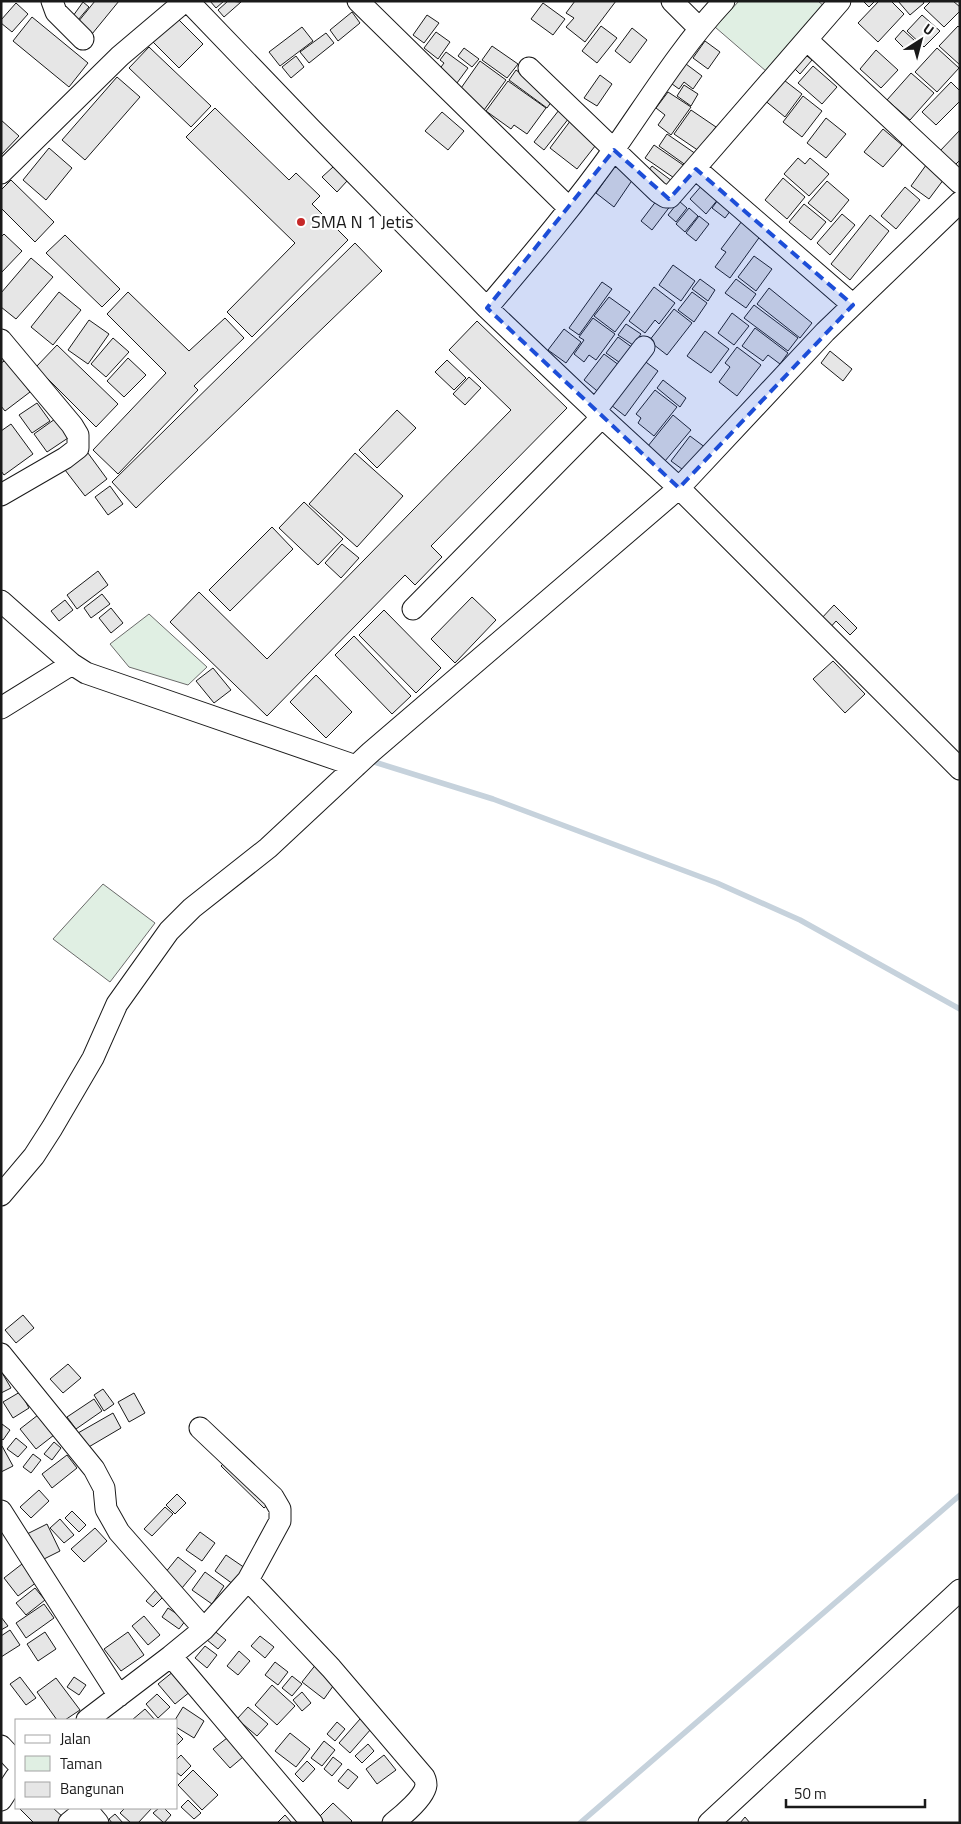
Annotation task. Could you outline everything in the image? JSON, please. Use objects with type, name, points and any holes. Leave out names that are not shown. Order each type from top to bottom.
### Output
[{"type":"street","points":[[52,1],[56,12],[83,38]]},
{"type":"street","points":[[1,173],[120,56],[187,1],[487,308],[679,488],[960,769]]},
{"type":"street","points":[[358,1],[569,208]]},
{"type":"street","points":[[672,1],[699,28]]},
{"type":"street","points":[[487,308],[614,150],[699,28],[724,1]]},
{"type":"street","points":[[529,68],[658,192],[666,197],[670,197],[840,1]]},
{"type":"street","points":[[807,40],[960,183]]},
{"type":"street","points":[[696,169],[853,305]]},
{"type":"street","points":[[1,1195],[34,1156],[52,1128],[93,1058],[118,1004],[169,931],[192,908],[268,848],[362,760],[679,488],[818,339],[960,202]]},
{"type":"street","points":[[1,340],[72,425],[78,435],[78,448],[65,458],[1,495]]},
{"type":"street","points":[[413,609],[599,414],[644,347]]},
{"type":"street","points":[[1,601],[72,664],[86,673],[362,760]]},
{"type":"street","points":[[1,708],[72,664]]},
{"type":"street","points":[[1,1354],[94,1469],[104,1488],[106,1509],[119,1532],[204,1629]]},
{"type":"street","points":[[88,1719],[204,1629],[248,1580],[280,1521],[280,1509],[272,1497],[200,1428]]},
{"type":"street","points":[[1,1511],[119,1696]]},
{"type":"street","points":[[248,1580],[331,1668],[424,1777],[426,1786],[423,1793],[393,1823]]},
{"type":"street","points":[[709,1823],[960,1590]]},
{"type":"street","points":[[171,1656],[312,1823]]},
{"type":"street","points":[[1,1746],[15,1761]]},
{"type":"street","points":[[1,1800],[15,1779]]},
{"type":"street","points":[[69,1823],[86,1810],[98,1823]]},
{"type":"highlighted area","points":[[614,150],[669,199],[696,169],[853,305],[679,488],[487,308]]},
{"type":"green space","points":[[739,1],[818,1],[824,6],[774,78],[715,27]]},
{"type":"green space","points":[[149,614],[207,667],[188,685],[129,667],[110,644]]},
{"type":"green space","points":[[103,884],[155,923],[110,982],[53,939]]},
{"type":"building","points":[[95,1],[119,1],[92,34],[78,22]]},
{"type":"building","points":[[210,1],[224,1],[216,8]]},
{"type":"building","points":[[228,1],[241,2],[224,17],[218,10]]},
{"type":"building","points":[[575,1],[616,1],[585,42],[566,27],[574,18],[566,13]]},
{"type":"building","points":[[863,1],[875,1],[869,7]]},
{"type":"building","points":[[879,1],[891,1],[904,14],[878,42],[858,23]]},
{"type":"building","points":[[898,1],[923,1],[924,3],[910,15]]},
{"type":"building","points":[[931,1],[953,1],[960,7],[960,11],[944,27],[924,8]]},
{"type":"building","points":[[83,2],[89,7],[78,20],[73,16]]},
{"type":"building","points":[[16,3],[28,14],[12,32],[1,23],[1,20]]},
{"type":"building","points":[[543,3],[565,19],[553,35],[531,19]]},
{"type":"building","points":[[352,12],[360,23],[338,41],[330,30]]},
{"type":"building","points":[[427,15],[439,23],[424,43],[413,35]]},
{"type":"building","points":[[922,15],[940,31],[924,47],[907,31]]},
{"type":"building","points":[[32,17],[88,63],[69,87],[13,41]]},
{"type":"building","points":[[177,18],[203,44],[179,68],[153,42]]},
{"type":"building","points":[[601,26],[617,38],[597,63],[582,51]]},
{"type":"building","points":[[958,26],[960,28],[960,65],[939,46]]},
{"type":"building","points":[[302,27],[313,41],[280,66],[269,52]]},
{"type":"building","points":[[632,28],[647,40],[630,63],[615,51]]},
{"type":"building","points":[[903,30],[915,41],[906,50],[895,39]]},
{"type":"building","points":[[436,32],[450,42],[438,59],[424,48]]},
{"type":"building","points":[[326,33],[334,43],[309,63],[300,52]]},
{"type":"building","points":[[705,41],[720,52],[708,69],[693,58]]},
{"type":"building","points":[[492,46],[518,64],[507,78],[482,60]]},
{"type":"building","points":[[149,47],[211,106],[191,127],[129,68]]},
{"type":"building","points":[[464,48],[479,59],[472,67],[458,56]]},
{"type":"building","points":[[937,48],[959,68],[937,92],[915,72]]},
{"type":"building","points":[[876,50],[898,70],[881,88],[860,69]]},
{"type":"building","points":[[446,52],[468,68],[454,87],[436,74],[444,63],[440,60]]},
{"type":"building","points":[[802,52],[812,60],[800,74],[791,65]]},
{"type":"building","points":[[296,56],[304,67],[291,78],[282,67]]},
{"type":"building","points":[[480,61],[506,80],[484,110],[459,91]]},
{"type":"building","points":[[682,61],[702,76],[693,89],[684,82],[679,89],[668,81]]},
{"type":"building","points":[[813,66],[837,87],[822,104],[798,83]]},
{"type":"building","points":[[516,70],[554,98],[547,108],[509,80]]},
{"type":"building","points":[[911,73],[934,93],[910,120],[887,100]]},
{"type":"building","points":[[600,75],[612,84],[597,106],[584,98]]},
{"type":"building","points":[[117,77],[140,97],[85,160],[62,140]]},
{"type":"building","points":[[780,77],[802,94],[785,117],[763,99]]},
{"type":"building","points":[[508,81],[546,108],[527,134],[514,125],[511,129],[486,111]]},
{"type":"building","points":[[951,82],[960,91],[960,101],[936,125],[922,112]]},
{"type":"building","points":[[684,85],[698,94],[691,106],[677,96]]},
{"type":"building","points":[[668,92],[691,107],[671,135],[658,125],[665,115],[656,108]]},
{"type":"building","points":[[803,96],[822,111],[802,137],[783,122]]},
{"type":"building","name":"SMA N 1 Jetis","points":[[215,108],[289,180],[296,173],[320,196],[312,204],[348,240],[252,337],[227,312],[295,243],[186,137]]},
{"type":"building","points":[[559,110],[569,118],[544,150],[534,142]]},
{"type":"building","points":[[691,110],[716,127],[699,151],[674,134]]},
{"type":"building","points":[[442,112],[464,131],[448,150],[425,131]]},
{"type":"building","points":[[826,118],[846,134],[826,158],[807,143]]},
{"type":"building","points":[[1,120],[19,136],[1,155]]},
{"type":"building","points":[[571,120],[599,141],[577,169],[550,148]]},
{"type":"building","points":[[883,129],[902,145],[883,167],[864,152]]},
{"type":"building","points":[[960,130],[960,160],[954,166],[939,152]]},
{"type":"building","points":[[667,134],[696,154],[687,166],[659,146]]},
{"type":"building","points":[[654,145],[689,169],[680,182],[645,158]]},
{"type":"building","points":[[49,148],[72,168],[46,200],[23,180]]},
{"type":"building","points":[[798,158],[805,164],[810,158],[829,174],[809,196],[784,174]]},
{"type":"building","points":[[929,161],[947,175],[929,199],[911,186]]},
{"type":"building","points":[[615,166],[633,179],[614,207],[596,193]]},
{"type":"building","points":[[652,166],[676,184],[668,195],[648,171]]},
{"type":"building","points":[[333,167],[347,181],[337,192],[322,177]]},
{"type":"building","points":[[783,178],[805,197],[787,219],[765,200]]},
{"type":"building","points":[[11,180],[54,222],[35,242],[1,208],[1,190]]},
{"type":"building","points":[[827,181],[849,200],[831,222],[808,203]]},
{"type":"building","points":[[703,184],[719,198],[706,214],[690,199]]},
{"type":"building","points":[[905,187],[920,200],[896,229],[881,216]]},
{"type":"building","points":[[660,196],[671,205],[652,230],[641,221]]},
{"type":"building","points":[[721,196],[734,206],[725,218],[712,208]]},
{"type":"building","points":[[679,201],[687,208],[676,222],[668,215]]},
{"type":"building","points":[[804,204],[826,222],[811,240],[789,222]]},
{"type":"building","points":[[689,208],[698,216],[685,232],[676,224]]},
{"type":"building","points":[[842,214],[855,225],[830,255],[817,243]]},
{"type":"building","points":[[870,215],[889,231],[850,280],[831,264]]},
{"type":"building","points":[[699,216],[709,224],[696,241],[686,233]]},
{"type":"building","points":[[742,221],[761,235],[730,278],[715,267],[726,252],[721,249]]},
{"type":"building","points":[[4,234],[22,251],[1,273],[1,237]]},
{"type":"building","points":[[65,235],[120,289],[102,307],[46,253]]},
{"type":"building","points":[[355,243],[382,271],[136,508],[112,482]]},
{"type":"building","points":[[754,256],[772,269],[756,291],[738,277]]},
{"type":"building","points":[[31,258],[53,277],[16,319],[1,307],[1,293]]},
{"type":"building","points":[[673,265],[695,281],[681,301],[659,285]]},
{"type":"building","points":[[700,279],[715,290],[708,301],[692,289]]},
{"type":"building","points":[[736,279],[756,294],[746,308],[725,293]]},
{"type":"building","points":[[602,282],[612,289],[579,335],[569,328]]},
{"type":"building","points":[[654,287],[675,303],[659,324],[655,320],[645,333],[629,321]]},
{"type":"building","points":[[769,288],[812,323],[800,338],[757,304]]},
{"type":"building","points":[[59,292],[81,310],[53,345],[31,327]]},
{"type":"building","points":[[128,292],[189,351],[225,318],[244,338],[194,386],[198,390],[118,474],[93,450],[166,373],[107,314]]},
{"type":"building","points":[[692,292],[707,303],[694,322],[678,310]]},
{"type":"building","points":[[609,297],[630,312],[615,332],[594,316]]},
{"type":"building","points":[[754,305],[798,338],[788,351],[744,318]]},
{"type":"building","points":[[674,309],[692,323],[667,355],[649,341]]},
{"type":"building","points":[[732,313],[749,326],[734,345],[718,333]]},
{"type":"building","points":[[593,318],[615,334],[596,360],[589,355],[584,362],[574,354],[584,340],[579,337]]},
{"type":"building","points":[[89,320],[109,334],[88,364],[68,350]]},
{"type":"building","points":[[477,321],[567,408],[431,546],[442,557],[415,585],[405,575],[267,716],[170,622],[199,592],[267,659],[511,410],[449,350]]},
{"type":"building","points":[[626,324],[641,334],[633,345],[618,335]]},
{"type":"building","points":[[755,328],[788,353],[780,364],[768,355],[763,361],[742,346]]},
{"type":"building","points":[[564,329],[581,342],[566,363],[548,350]]},
{"type":"building","points":[[705,331],[729,349],[711,373],[687,356]]},
{"type":"building","points":[[618,337],[637,351],[626,367],[606,353]]},
{"type":"building","points":[[113,338],[129,352],[106,377],[91,364]]},
{"type":"building","points":[[57,345],[118,404],[96,427],[36,367]]},
{"type":"building","points":[[737,347],[761,365],[737,396],[719,382],[730,367],[725,363]]},
{"type":"building","points":[[830,351],[852,369],[843,381],[821,363]]},
{"type":"building","points":[[604,354],[623,368],[602,395],[584,380]]},
{"type":"building","points":[[639,357],[658,371],[625,416],[606,401]]},
{"type":"building","points":[[128,358],[146,375],[124,397],[107,381]]},
{"type":"building","points":[[6,360],[30,392],[5,411],[1,406],[1,363]]},
{"type":"building","points":[[447,360],[466,378],[454,390],[435,372]]},
{"type":"building","points":[[469,377],[481,388],[465,405],[453,394]]},
{"type":"building","points":[[663,380],[686,398],[680,407],[657,388]]},
{"type":"building","points":[[655,390],[677,407],[654,436],[638,423],[641,418],[636,414]]},
{"type":"building","points":[[37,403],[50,421],[32,433],[19,415]]},
{"type":"building","points":[[397,410],[416,428],[377,468],[359,450]]},
{"type":"building","points":[[673,415],[691,430],[665,461],[648,446]]},
{"type":"building","points":[[55,419],[68,438],[47,452],[34,434]]},
{"type":"building","points":[[11,424],[33,454],[4,475],[1,471],[1,431]]},
{"type":"building","points":[[690,436],[706,448],[686,472],[671,461]]},
{"type":"building","points":[[85,449],[107,479],[85,496],[62,466]]},
{"type":"building","points":[[355,453],[403,496],[357,547],[309,504]]},
{"type":"building","points":[[110,486],[123,504],[108,515],[95,497]]},
{"type":"building","points":[[304,502],[343,539],[318,565],[279,528]]},
{"type":"building","points":[[272,527],[293,549],[230,611],[209,590]]},
{"type":"building","points":[[342,544],[359,558],[341,578],[325,563]]},
{"type":"building","points":[[98,571],[108,585],[77,609],[67,595]]},
{"type":"building","points":[[102,594],[110,604],[91,618],[84,608]]},
{"type":"building","points":[[472,597],[496,620],[455,663],[431,639]]},
{"type":"building","points":[[65,600],[73,610],[59,621],[51,611]]},
{"type":"building","points":[[834,605],[857,628],[850,635],[836,621],[829,629],[820,620]]},
{"type":"building","points":[[111,608],[123,623],[111,633],[99,618]]},
{"type":"building","points":[[384,610],[441,668],[416,693],[359,635]]},
{"type":"building","points":[[354,636],[411,696],[392,714],[335,655]]},
{"type":"building","points":[[833,661],[865,694],[845,713],[813,679]]},
{"type":"building","points":[[213,668],[231,690],[214,703],[196,681]]},
{"type":"building","points":[[316,675],[352,712],[326,738],[290,702]]},
{"type":"building","points":[[23,1315],[34,1328],[16,1343],[5,1330]]},
{"type":"building","points":[[68,1364],[81,1378],[63,1393],[50,1379]]},
{"type":"building","points":[[1,1371],[11,1388],[1,1393]]},
{"type":"building","points":[[103,1389],[114,1404],[104,1411],[94,1395]]},
{"type":"building","points":[[20,1392],[29,1408],[13,1418],[3,1402]]},
{"type":"building","points":[[134,1393],[145,1413],[129,1422],[118,1402]]},
{"type":"building","points":[[94,1399],[102,1411],[76,1429],[67,1417]]},
{"type":"building","points":[[113,1413],[121,1428],[87,1448],[78,1433]]},
{"type":"building","points":[[38,1415],[54,1435],[36,1449],[20,1429]]},
{"type":"building","points":[[2,1424],[10,1430],[3,1440],[1,1438]]},
{"type":"building","points":[[16,1438],[27,1447],[18,1457],[7,1449]]},
{"type":"building","points":[[54,1442],[61,1448],[52,1460],[44,1454]]},
{"type":"building","points":[[1,1447],[13,1466],[1,1472]]},
{"type":"building","points":[[33,1454],[41,1460],[31,1473],[23,1467]]},
{"type":"building","points":[[67,1455],[77,1468],[52,1488],[42,1474]]},
{"type":"building","points":[[228,1459],[271,1502],[264,1508],[221,1466]]},
{"type":"building","points":[[39,1490],[49,1501],[31,1518],[20,1507]]},
{"type":"building","points":[[177,1494],[186,1503],[175,1514],[166,1505]]},
{"type":"building","points":[[165,1507],[173,1514],[152,1536],[144,1529]]},
{"type":"building","points":[[72,1511],[86,1525],[79,1532],[65,1518]]},
{"type":"building","points":[[60,1519],[74,1535],[64,1543],[50,1528]]},
{"type":"building","points":[[47,1524],[60,1551],[40,1561],[27,1534]]},
{"type":"building","points":[[95,1528],[107,1541],[84,1562],[71,1549]]},
{"type":"building","points":[[200,1532],[215,1543],[202,1561],[186,1550]]},
{"type":"building","points":[[226,1555],[245,1568],[233,1584],[215,1571]]},
{"type":"building","points":[[178,1557],[196,1571],[182,1588],[165,1573]]},
{"type":"building","points":[[22,1564],[37,1582],[18,1596],[4,1578]]},
{"type":"building","points":[[205,1572],[224,1586],[212,1604],[192,1590]]},
{"type":"building","points":[[35,1588],[45,1600],[26,1615],[16,1603]]},
{"type":"building","points":[[156,1590],[163,1597],[153,1607],[146,1601]]},
{"type":"building","points":[[44,1604],[54,1618],[26,1638],[16,1623]]},
{"type":"building","points":[[168,1608],[186,1620],[179,1629],[162,1617]]},
{"type":"building","points":[[144,1616],[160,1635],[148,1645],[132,1626]]},
{"type":"building","points":[[1,1617],[8,1626],[1,1630]]},
{"type":"building","points":[[208,1626],[226,1640],[218,1649],[201,1635]]},
{"type":"building","points":[[10,1630],[20,1645],[1,1657],[1,1636]]},
{"type":"building","points":[[45,1632],[56,1649],[38,1661],[27,1644]]},
{"type":"building","points":[[128,1632],[144,1655],[121,1671],[104,1649]]},
{"type":"building","points":[[260,1636],[274,1647],[265,1658],[251,1646]]},
{"type":"building","points":[[205,1646],[217,1655],[207,1668],[195,1658]]},
{"type":"building","points":[[239,1651],[250,1661],[238,1675],[227,1666]]},
{"type":"building","points":[[275,1662],[288,1672],[278,1685],[265,1675]]},
{"type":"building","points":[[317,1663],[338,1679],[324,1699],[302,1682]]},
{"type":"building","points":[[174,1671],[191,1691],[175,1704],[158,1684]]},
{"type":"building","points":[[292,1676],[302,1684],[292,1696],[282,1688]]},
{"type":"building","points":[[20,1677],[36,1698],[26,1705],[10,1684]]},
{"type":"building","points":[[74,1677],[86,1685],[79,1695],[67,1687]]},
{"type":"building","points":[[56,1678],[80,1710],[66,1719],[56,1719],[37,1692]]},
{"type":"building","points":[[272,1685],[295,1706],[277,1725],[255,1705]]},
{"type":"building","points":[[302,1692],[311,1703],[302,1711],[293,1700]]},
{"type":"building","points":[[157,1694],[170,1707],[158,1718],[146,1704]]},
{"type":"building","points":[[183,1707],[204,1721],[194,1738],[178,1728],[178,1719],[176,1719]]},
{"type":"building","points":[[248,1707],[268,1724],[257,1736],[237,1719]]},
{"type":"building","points":[[145,1709],[154,1719],[133,1719]]},
{"type":"building","points":[[360,1719],[371,1729],[350,1753],[339,1743]]},
{"type":"building","points":[[337,1722],[345,1729],[335,1741],[327,1734]]},
{"type":"building","points":[[290,1733],[310,1749],[296,1767],[275,1751]]},
{"type":"building","points":[[178,1734],[183,1739],[178,1744]]},
{"type":"building","points":[[227,1738],[243,1757],[230,1768],[213,1749]]},
{"type":"building","points":[[324,1741],[335,1750],[322,1766],[311,1758]]},
{"type":"building","points":[[368,1744],[374,1751],[362,1763],[355,1756]]},
{"type":"building","points":[[181,1755],[191,1766],[181,1776],[178,1774],[178,1758]]},
{"type":"building","points":[[384,1755],[396,1770],[377,1784],[366,1769]]},
{"type":"building","points":[[333,1757],[342,1764],[332,1776],[324,1769]]},
{"type":"building","points":[[307,1761],[315,1769],[303,1782],[295,1774]]},
{"type":"building","points":[[348,1769],[358,1777],[348,1789],[338,1781]]},
{"type":"building","points":[[193,1770],[218,1795],[202,1810],[178,1785]]},
{"type":"building","points":[[188,1800],[201,1813],[194,1819],[181,1807]]},
{"type":"building","points":[[333,1803],[352,1821],[350,1823],[325,1823],[319,1817]]},
{"type":"building","points":[[20,1809],[54,1809],[64,1818],[60,1823],[34,1823]]},
{"type":"building","points":[[124,1809],[151,1809],[138,1823],[131,1823],[120,1813]]},
{"type":"building","points":[[158,1809],[165,1809],[171,1815],[164,1823],[153,1813]]},
{"type":"building","points":[[115,1814],[123,1823],[112,1823],[109,1819]]},
{"type":"building","points":[[285,1815],[292,1823],[277,1823]]},
{"type":"building","points":[[745,1817],[750,1823],[740,1823]]},
{"type":"waterway","points":[[368,760],[493,799],[717,883],[800,920],[960,1009]]},
{"type":"waterway","points":[[580,1823],[960,1495]]},
{"type":"place","name":"SMA N 1 Jetis","points":[[301,222]]}]
